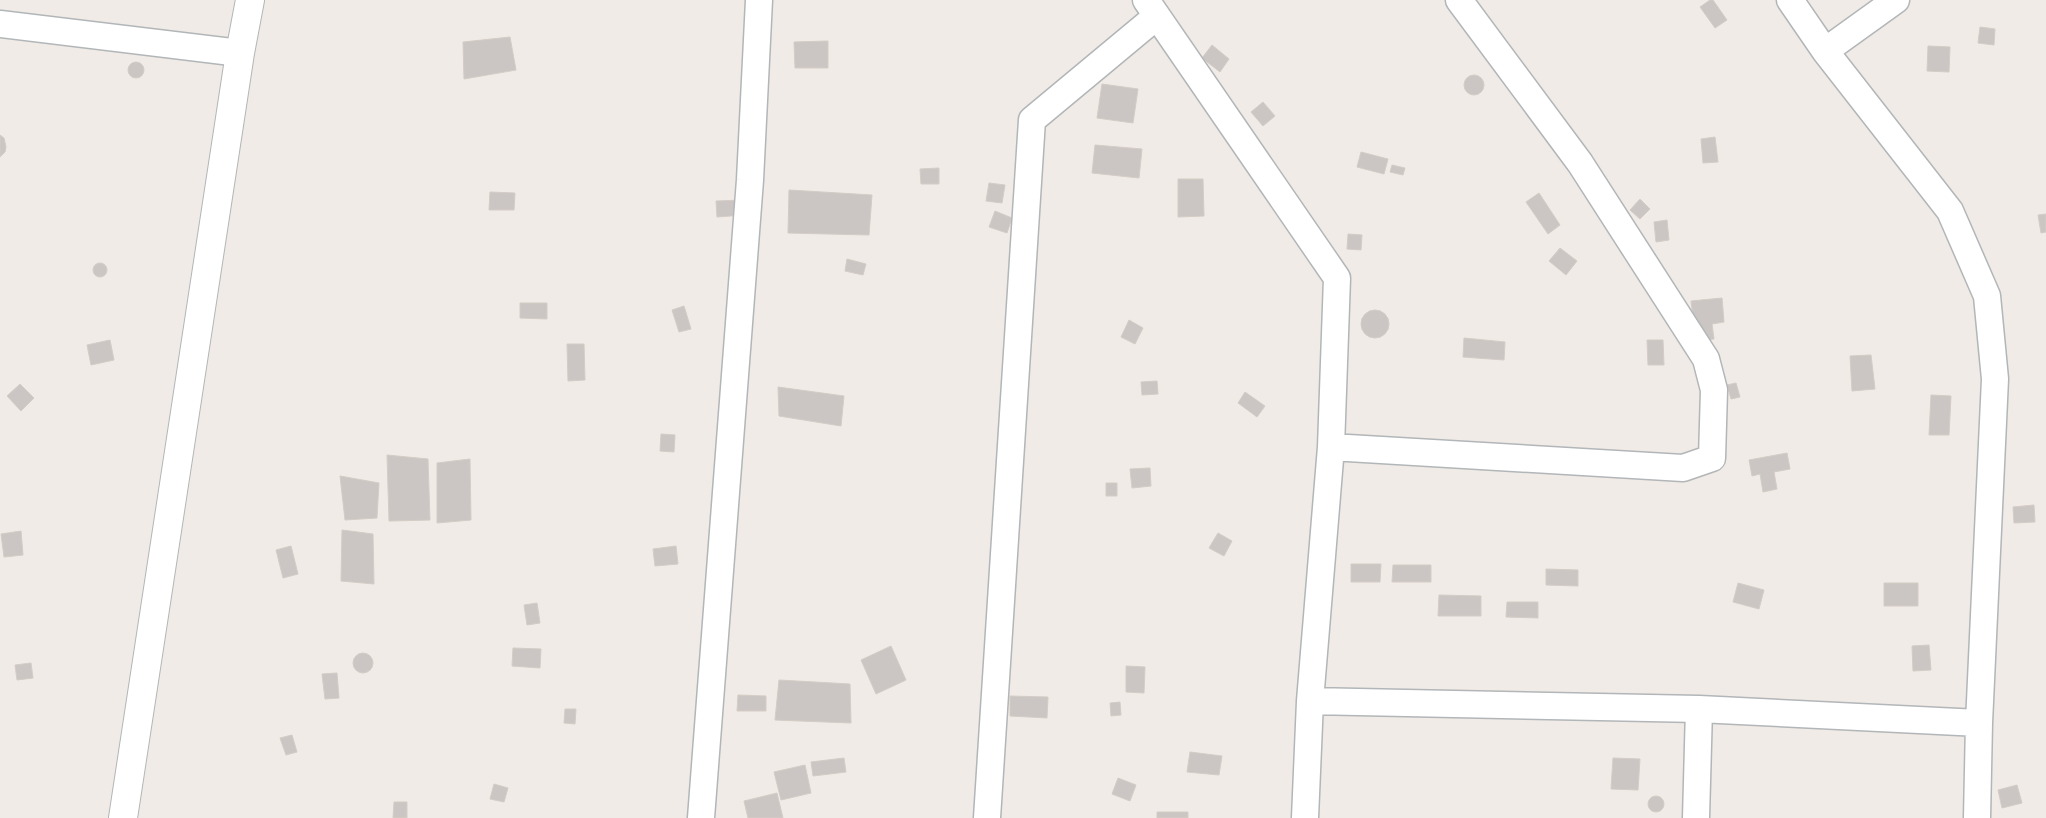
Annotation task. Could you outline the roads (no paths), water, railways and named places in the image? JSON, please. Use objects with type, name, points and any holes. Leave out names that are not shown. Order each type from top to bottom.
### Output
[{"type":"street","points":[[123,818],[240,53],[250,0]]},
{"type":"street","points":[[702,818],[750,190],[759,0]]},
{"type":"street","points":[[1331,448],[1683,468],[1712,458],[1714,390],[1706,358],[1580,163],[1459,0]]},
{"type":"street","points":[[1790,0],[1826,50],[1950,211],[1987,296],[1995,380],[1979,724],[1977,818]]},
{"type":"street","points":[[1826,50],[1896,0]]},
{"type":"street","points":[[987,818],[1032,120],[1152,8],[1337,278],[1331,448],[1310,702],[1305,818]]},
{"type":"street","points":[[0,24],[240,53]]},
{"type":"street","points":[[1310,702],[1699,709],[1979,724]]},
{"type":"street","points":[[1696,818],[1699,709]]}]
